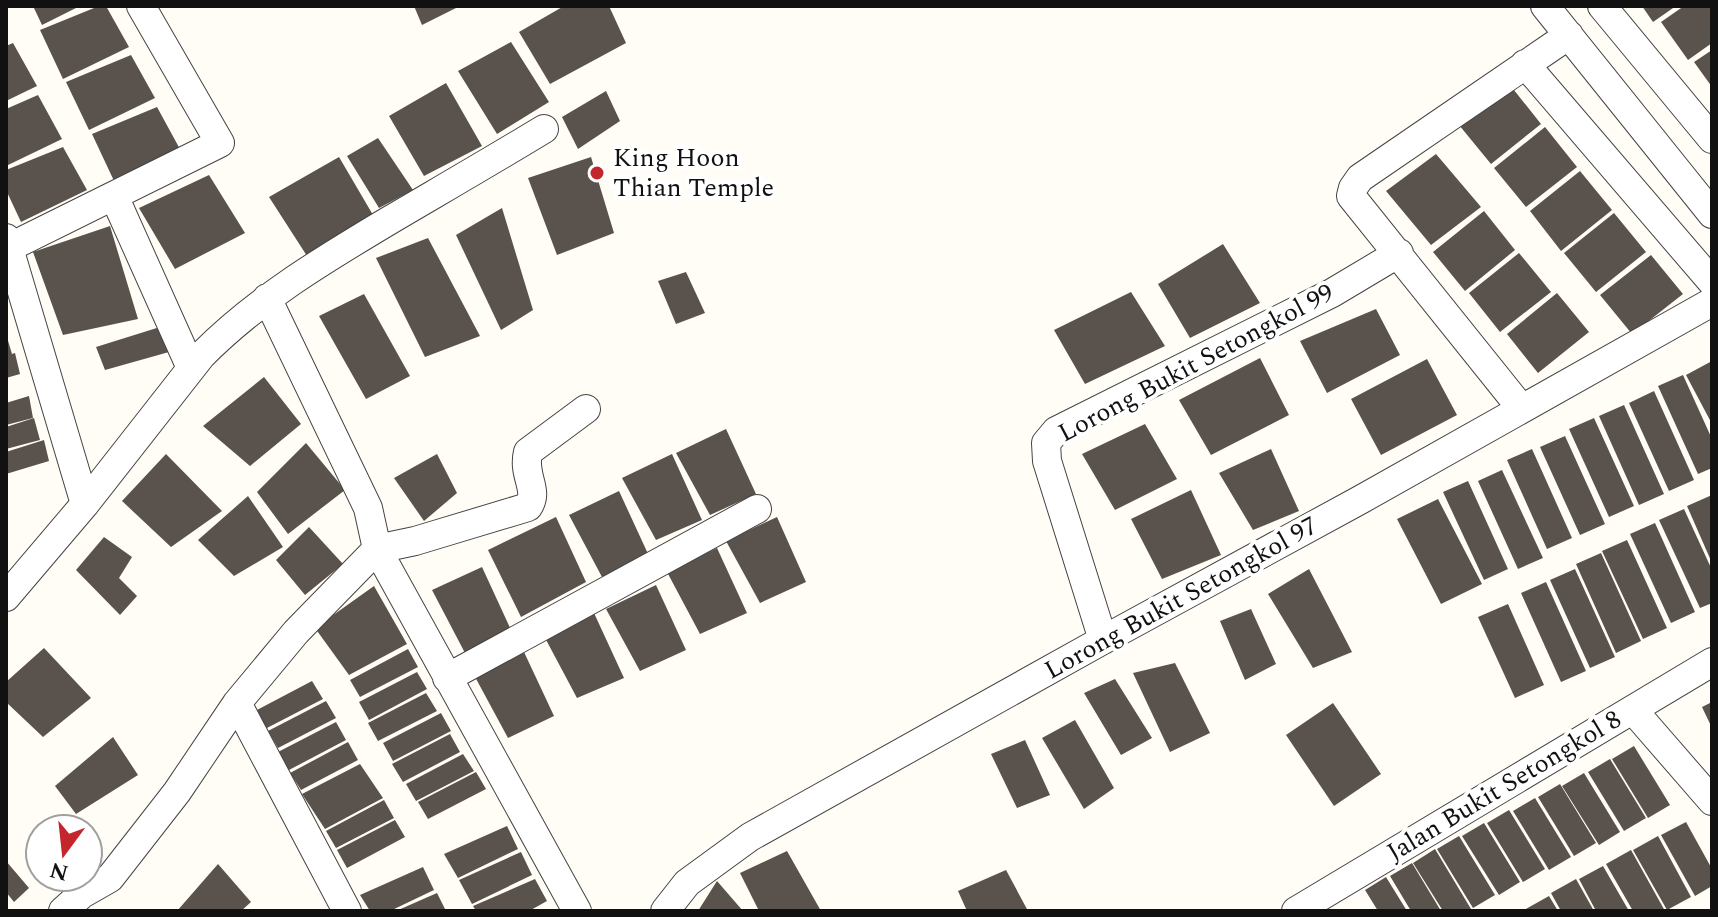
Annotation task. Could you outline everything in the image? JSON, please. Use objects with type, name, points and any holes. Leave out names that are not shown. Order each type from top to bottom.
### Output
[{"type":"street","points":[[85,504],[8,242],[114,196],[220,143],[141,6]]},
{"type":"street","points":[[1545,6],[1712,214]]},
{"type":"street","points":[[1602,6],[1712,139]]},
{"type":"street","points":[[1521,408],[1351,196],[1360,178],[1569,35]]},
{"type":"street","points":[[1525,64],[1712,282]]},
{"type":"street","points":[[6,597],[221,335],[319,262],[544,129]]},
{"type":"street","points":[[114,196],[191,368]]},
{"type":"street","name":"Lorong Bukit Setongkol 99","points":[[1103,640],[1047,461],[1046,443],[1056,431],[1332,293],[1399,253]]},
{"type":"street","points":[[267,298],[368,508],[377,549],[577,911]]},
{"type":"street","name":"Lorong Bukit Setongkol 97","points":[[665,911],[687,883],[750,837],[1712,302]]},
{"type":"street","points":[[72,902],[110,878],[177,792],[237,703],[296,632],[377,549],[415,541],[528,507],[534,492],[526,473],[528,452],[586,409]]},
{"type":"street","points":[[447,678],[757,509]]},
{"type":"street","name":"Jalan Bukit Setongkol 8","points":[[1296,911],[1712,662]]},
{"type":"street","points":[[237,703],[347,911]]},
{"type":"street","points":[[1633,710],[1712,801]]},
{"type":"building","points":[[33,6],[80,6],[42,25]]},
{"type":"building","points":[[106,6],[129,47],[63,79],[40,30]]},
{"type":"building","points":[[414,6],[460,6],[422,25]]},
{"type":"building","points":[[564,6],[609,6],[626,43],[550,84],[519,32]]},
{"type":"building","points":[[1642,6],[1676,6],[1653,22]]},
{"type":"building","points":[[1684,6],[1712,6],[1712,43],[1688,60],[1661,22]]},
{"type":"building","points":[[511,42],[549,102],[497,134],[458,71]]},
{"type":"building","points":[[13,43],[37,86],[6,101],[6,46]]},
{"type":"building","points":[[1712,50],[1712,87],[1694,62]]},
{"type":"building","points":[[131,55],[155,98],[89,130],[66,82]]},
{"type":"building","points":[[446,83],[482,146],[424,176],[389,116]]},
{"type":"building","points":[[1510,85],[1541,124],[1491,164],[1459,125]]},
{"type":"building","points":[[606,91],[620,121],[578,149],[562,117]]},
{"type":"building","points":[[38,95],[62,139],[6,166],[6,109]]},
{"type":"building","points":[[157,107],[181,151],[115,183],[92,134]]},
{"type":"building","points":[[1545,127],[1577,167],[1526,207],[1494,168]]},
{"type":"building","points":[[378,138],[413,190],[379,208],[347,156]]},
{"type":"building","points":[[63,147],[87,190],[21,222],[6,190],[6,170]]},
{"type":"building","points":[[1436,154],[1481,207],[1431,245],[1386,191]]},
{"type":"building","points":[[339,157],[373,215],[307,256],[269,197]]},
{"type":"building","points":[[591,157],[614,233],[557,255],[528,178]]},
{"type":"building","points":[[1580,171],[1612,210],[1561,251],[1530,211]]},
{"type":"building","points":[[209,175],[245,233],[175,269],[139,208]]},
{"type":"building","points":[[502,208],[533,310],[501,330],[456,235]]},
{"type":"building","points":[[1484,211],[1515,250],[1465,291],[1433,252]]},
{"type":"building","points":[[1614,213],[1646,252],[1596,292],[1564,253]]},
{"type":"building","points":[[110,226],[138,319],[63,335],[33,252]]},
{"type":"building","points":[[428,238],[480,336],[425,357],[376,258]]},
{"type":"building","points":[[1223,244],[1260,303],[1190,338],[1158,284]]},
{"type":"building","points":[[1519,253],[1551,292],[1500,332],[1469,293]]},
{"type":"building","points":[[1651,255],[1683,294],[1632,334],[1600,295]]},
{"type":"building","points":[[686,272],[705,313],[676,324],[658,281]]},
{"type":"building","points":[[1131,292],[1165,346],[1085,384],[1054,330]]},
{"type":"building","points":[[1557,293],[1589,332],[1538,373],[1507,334]]},
{"type":"building","points":[[364,294],[410,376],[366,399],[319,316]]},
{"type":"building","points":[[1376,309],[1400,355],[1327,393],[1300,341]]},
{"type":"building","points":[[160,327],[169,352],[105,370],[96,347]]},
{"type":"building","points":[[6,334],[20,374],[6,378]]},
{"type":"building","points":[[1260,358],[1289,415],[1211,455],[1179,400]]},
{"type":"building","points":[[1427,359],[1457,415],[1381,455],[1351,399]]},
{"type":"building","points":[[1712,361],[1712,424],[1686,375]]},
{"type":"building","points":[[1683,375],[1712,439],[1712,468],[1698,474],[1658,386]]},
{"type":"building","points":[[264,377],[301,424],[250,466],[203,426]]},
{"type":"building","points":[[1654,391],[1694,480],[1669,491],[1629,403]]},
{"type":"building","points":[[29,396],[33,418],[6,425],[6,403]]},
{"type":"building","points":[[1624,405],[1664,494],[1639,505],[1599,416]]},
{"type":"building","points":[[34,418],[40,440],[6,449],[6,427]]},
{"type":"building","points":[[1594,418],[1634,506],[1609,517],[1569,429]]},
{"type":"building","points":[[1145,424],[1177,479],[1115,510],[1082,454]]},
{"type":"building","points":[[726,429],[756,494],[710,515],[676,453]]},
{"type":"building","points":[[1565,436],[1605,524],[1580,535],[1540,447]]},
{"type":"building","points":[[44,440],[49,461],[6,474],[6,452]]},
{"type":"building","points":[[306,443],[345,490],[288,534],[257,492]]},
{"type":"building","points":[[1271,449],[1299,511],[1253,530],[1219,473]]},
{"type":"building","points":[[1532,449],[1572,538],[1547,549],[1507,460]]},
{"type":"building","points":[[166,454],[222,511],[171,547],[122,501]]},
{"type":"building","points":[[437,454],[457,493],[424,521],[394,478]]},
{"type":"building","points":[[672,454],[702,520],[656,540],[622,478]]},
{"type":"building","points":[[1502,470],[1543,558],[1518,569],[1478,481]]},
{"type":"building","points":[[1468,481],[1508,569],[1484,580],[1443,492]]},
{"type":"building","points":[[1191,490],[1221,555],[1162,579],[1131,519]]},
{"type":"building","points":[[619,491],[649,556],[602,577],[569,515]]},
{"type":"building","points":[[1712,495],[1712,563],[1687,506]]},
{"type":"building","points":[[248,496],[283,547],[234,576],[198,540]]},
{"type":"building","points":[[1438,499],[1482,584],[1441,604],[1397,519]]},
{"type":"building","points":[[1684,509],[1712,570],[1712,603],[1700,608],[1659,520]]},
{"type":"building","points":[[556,517],[586,582],[521,617],[488,550]]},
{"type":"building","points":[[777,517],[806,582],[760,603],[726,541]]},
{"type":"building","points":[[1655,523],[1695,612],[1671,623],[1630,534]]},
{"type":"building","points":[[309,527],[343,564],[305,595],[276,560]]},
{"type":"building","points":[[104,537],[132,557],[119,578],[137,596],[120,615],[76,570]]},
{"type":"building","points":[[1627,540],[1667,628],[1643,639],[1602,551]]},
{"type":"building","points":[[717,548],[747,613],[700,634],[667,572]]},
{"type":"building","points":[[1601,553],[1641,641],[1616,653],[1576,564]]},
{"type":"building","points":[[482,567],[512,632],[465,653],[432,590]]},
{"type":"building","points":[[1309,569],[1352,652],[1313,668],[1268,594]]},
{"type":"building","points":[[1575,569],[1615,657],[1590,668],[1550,580]]},
{"type":"building","points":[[1546,582],[1586,671],[1561,682],[1521,593]]},
{"type":"building","points":[[656,585],[686,650],[640,671],[606,609]]},
{"type":"building","points":[[374,586],[407,644],[349,675],[315,628]]},
{"type":"building","points":[[1508,604],[1544,685],[1515,698],[1478,617]]},
{"type":"building","points":[[1251,609],[1276,664],[1245,680],[1220,621]]},
{"type":"building","points":[[594,613],[624,678],[577,698],[544,636]]},
{"type":"building","points":[[44,648],[91,698],[43,737],[6,702],[6,682]]},
{"type":"building","points":[[408,649],[418,667],[360,697],[350,680]]},
{"type":"building","points":[[524,652],[554,716],[508,738],[474,675]]},
{"type":"building","points":[[1175,663],[1210,733],[1170,752],[1133,673]]},
{"type":"building","points":[[417,672],[427,689],[369,720],[359,702]]},
{"type":"building","points":[[1115,679],[1152,738],[1121,755],[1084,693]]},
{"type":"building","points":[[312,681],[323,699],[265,729],[255,711]]},
{"type":"building","points":[[426,693],[437,711],[378,741],[368,723]]},
{"type":"building","points":[[326,701],[336,718],[278,748],[268,731]]},
{"type":"building","points":[[1712,702],[1712,728],[1702,707]]},
{"type":"building","points":[[1333,703],[1381,774],[1334,806],[1286,735]]},
{"type":"building","points":[[441,713],[451,731],[393,761],[383,743]]},
{"type":"building","points":[[1075,720],[1114,788],[1084,809],[1042,738]]},
{"type":"building","points":[[336,722],[346,740],[289,770],[278,752]]},
{"type":"building","points":[[450,734],[460,752],[403,782],[392,764]]},
{"type":"building","points":[[113,737],[138,775],[78,813],[55,786]]},
{"type":"building","points":[[1025,740],[1050,795],[1017,808],[991,754]]},
{"type":"building","points":[[348,742],[358,760],[301,790],[290,773]]},
{"type":"building","points":[[1634,746],[1670,805],[1648,818],[1612,759]]},
{"type":"building","points":[[463,754],[474,771],[416,801],[406,784]]},
{"type":"building","points":[[1610,759],[1646,818],[1624,831],[1588,772]]},
{"type":"building","points":[[360,764],[383,798],[325,829],[302,794]]},
{"type":"building","points":[[476,772],[486,789],[428,819],[418,802]]},
{"type":"building","points":[[1584,773],[1620,832],[1599,845],[1562,786]]},
{"type":"building","points":[[1560,784],[1596,843],[1574,856],[1538,797]]},
{"type":"building","points":[[1535,798],[1571,857],[1549,870],[1513,811]]},
{"type":"building","points":[[384,800],[394,818],[336,848],[326,831]]},
{"type":"building","points":[[1509,810],[1545,869],[1523,882],[1487,823]]},
{"type":"building","points":[[395,820],[405,837],[347,868],[337,850]]},
{"type":"building","points":[[1686,822],[1712,869],[1712,886],[1695,896],[1661,835]]},
{"type":"building","points":[[1484,823],[1520,882],[1499,895],[1462,836]]},
{"type":"building","points":[[507,826],[518,849],[458,878],[444,854]]},
{"type":"building","points":[[1459,836],[1495,895],[1473,908],[1437,849]]},
{"type":"building","points":[[1658,836],[1691,897],[1667,910],[1633,850]]},
{"type":"building","points":[[1435,849],[1471,909],[1443,911],[1413,863]]},
{"type":"building","points":[[1631,850],[1665,911],[1633,911],[1606,864]]},
{"type":"building","points":[[787,851],[821,911],[759,911],[740,873]]},
{"type":"building","points":[[521,852],[532,875],[472,904],[459,880]]},
{"type":"building","points":[[6,861],[24,882],[24,893],[14,902],[6,892]]},
{"type":"building","points":[[1412,863],[1441,911],[1411,911],[1390,876]]},
{"type":"building","points":[[218,864],[251,902],[241,911],[177,911]]},
{"type":"building","points":[[1603,866],[1629,911],[1596,911],[1579,879]]},
{"type":"building","points":[[423,867],[434,890],[390,911],[370,911],[360,895]]},
{"type":"building","points":[[1006,870],[1028,911],[967,911],[958,891]]},
{"type":"building","points":[[1386,877],[1407,911],[1378,911],[1365,890]]},
{"type":"building","points":[[535,879],[547,901],[529,911],[476,911],[473,906]]},
{"type":"building","points":[[1576,879],[1594,911],[1561,911],[1551,893]]},
{"type":"building","points":[[717,881],[743,911],[698,911]]},
{"type":"building","points":[[437,893],[446,911],[396,911]]},
{"type":"building","points":[[1549,896],[1558,911],[1522,911]]},
{"type":"place","name":"King Hoon Thian Temple","points":[[597,173]]}]
